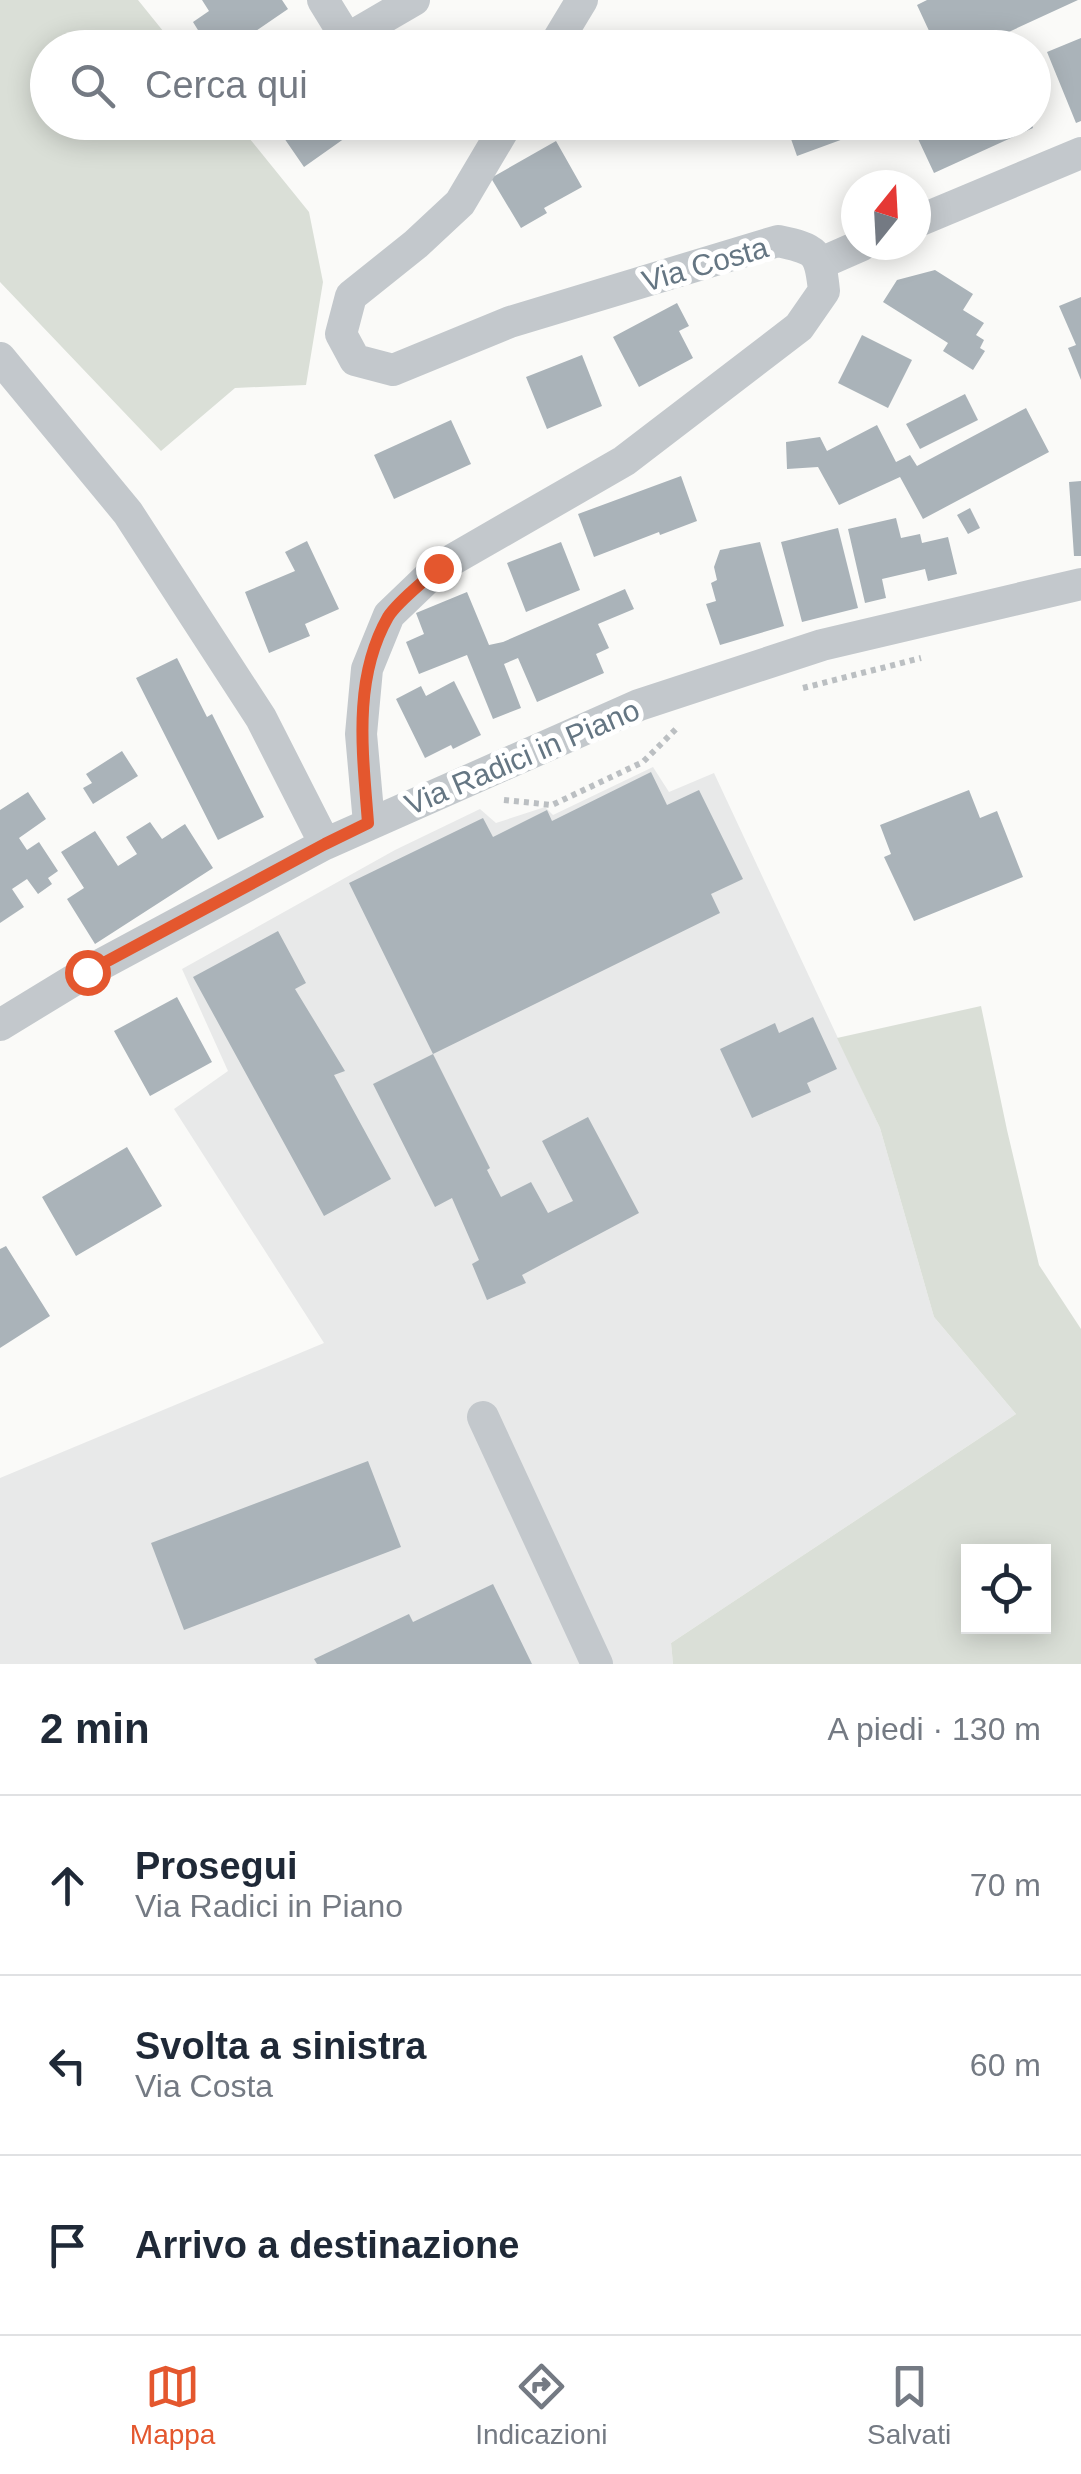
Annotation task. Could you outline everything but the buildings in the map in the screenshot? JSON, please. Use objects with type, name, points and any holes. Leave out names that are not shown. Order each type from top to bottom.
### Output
[{"type":"street","points":[[323,0],[342,30]]},
{"type":"street","points":[[361,30],[414,0]]},
{"type":"street","points":[[564,30],[582,0]]},
{"type":"street","name":"Via Costa","points":[[497,140],[460,203],[351,296],[341,334],[355,360],[393,370],[510,322],[778,241],[807,247],[821,263]]},
{"type":"street","points":[[931,216],[1081,153]]},
{"type":"street","points":[[368,823],[361,734],[367,669],[389,615],[438,568],[624,460],[799,326],[824,291],[821,263],[841,254]]},
{"type":"street","points":[[0,358],[128,512],[261,718],[325,844]]},
{"type":"street","name":"Via Radici in Piano","points":[[0,1025],[87,972],[325,844],[639,705],[822,645],[1081,584]]},
{"type":"street","points":[[482,1418],[597,1664]]},
{"type":"path","points":[[797,690],[931,655]]},
{"type":"path","points":[[494,800],[552,804],[643,762],[672,730],[687,722]]},
{"type":"shaded area","points":[[0,0],[138,0],[162,30],[30,30],[30,140],[251,140],[309,212],[323,282],[306,385],[235,388],[161,451],[0,282]]},
{"type":"shaded area","points":[[653,767],[669,792],[714,773],[880,1128],[934,1317],[1016,1414],[671,1643],[673,1664],[0,1664],[0,1478],[324,1343],[174,1109],[228,1071],[182,969],[395,850],[480,809],[496,823],[545,807],[553,815]]},
{"type":"shaded area","points":[[981,1006],[1039,1265],[1081,1329],[1081,1664],[673,1664],[671,1643],[1016,1414],[934,1317],[880,1128],[837,1038]]},
{"type":"route","points":[[87,972],[368,823],[361,734],[367,669],[389,615],[438,568]]}]
